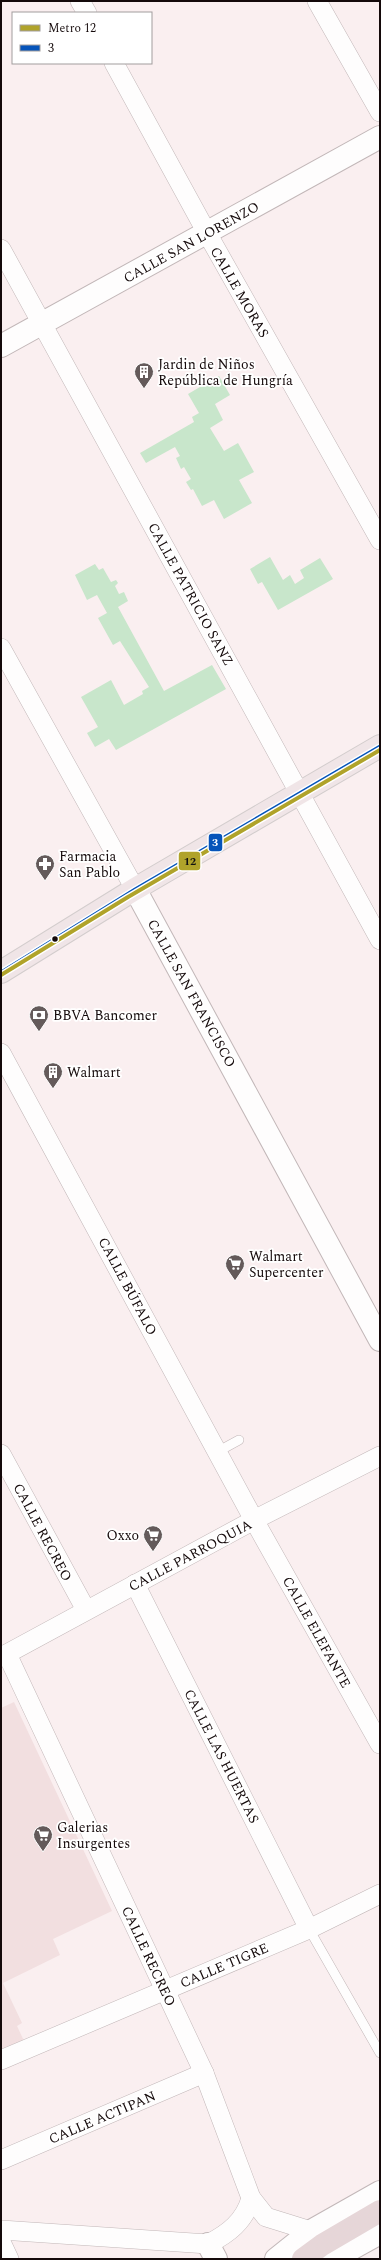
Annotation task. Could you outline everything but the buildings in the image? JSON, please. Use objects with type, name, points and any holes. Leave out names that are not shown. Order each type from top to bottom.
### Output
[{"type":"highway","points":[[303,2259],[322,2245],[380,2211]]},
{"type":"main road","points":[[1,972],[135,889],[380,746]]},
{"type":"street","points":[[80,1],[86,12]]},
{"type":"street","points":[[317,1],[380,112]]},
{"type":"street","name":"CALLE MORAS","points":[[115,64],[207,233],[380,540]]},
{"type":"street","name":"CALLE SAN LORENZO","points":[[1,346],[44,324],[380,137]]},
{"type":"street","name":"CALLE PATRICIO SANZ","points":[[1,249],[44,324],[380,940]]},
{"type":"street","name":"CALLE SAN FRANCISCO","points":[[1,648],[135,889],[380,1340]]},
{"type":"street","name":"CALLE BÚFALO","points":[[1,1053],[254,1520]]},
{"type":"street","name":"CALLE RECREO","points":[[1,1454],[86,1610]]},
{"type":"street","name":"CALLE PARROQUIA","points":[[4,1655],[254,1520],[380,1456]]},
{"type":"street","name":"CALLE ELEFANTE","points":[[254,1520],[380,1744]]},
{"type":"street","name":"CALLE LAS HUERTAS","points":[[135,1584],[309,1929]]},
{"type":"street","name":"CALLE RECREO","points":[[4,1655],[204,2073],[251,2198],[266,2217],[311,2231]]},
{"type":"street","name":"CALLE TIGRE","points":[[1,2060],[309,1929],[380,1894]]},
{"type":"street","name":"CALLE ACTIPAN","points":[[1,2160],[204,2073]]},
{"type":"street","points":[[276,2259],[311,2231],[380,2192]]},
{"type":"street","points":[[1,2230],[212,2252],[223,2236],[239,2222],[248,2210],[251,2198]]},
{"type":"street","points":[[333,2259],[380,2233]]},
{"type":"street","points":[[1,2242],[8,2259]]},
{"type":"lane","points":[[217,1452],[239,1440]]},
{"type":"lane","points":[[309,1929],[380,2053]]},
{"type":"shaded area","points":[[14,1702],[112,1911],[53,1939],[60,1955],[3,1983],[22,2023],[17,2026],[24,2041],[1,2052],[1,1708]]},
{"type":"green space","points":[[219,376],[230,395],[215,404],[223,420],[210,428],[224,451],[238,443],[254,472],[239,480],[252,503],[224,519],[214,500],[202,506],[193,489],[191,490],[186,482],[191,479],[184,467],[181,469],[176,458],[180,456],[175,447],[146,463],[140,453],[194,422],[192,417],[199,413],[188,394]]},
{"type":"green space","points":[[270,557],[283,580],[290,575],[295,584],[304,578],[300,570],[320,558],[333,579],[278,610],[262,582],[258,584],[250,569]]},
{"type":"green space","points":[[95,564],[99,570],[103,568],[111,582],[116,580],[118,583],[115,586],[119,594],[124,592],[128,601],[118,607],[164,691],[212,665],[226,689],[116,750],[109,739],[95,747],[87,733],[98,727],[81,697],[111,680],[124,705],[143,694],[142,691],[149,687],[120,641],[113,645],[98,618],[107,613],[97,595],[87,600],[75,575]]},
{"type":"metro line","name":"12","points":[[1,975],[128,897],[380,750]]},
{"type":"transit line","name":"3","points":[[1,972],[135,889],[380,746]]},
{"type":"place","name":"Jardin de Niños República de Hungría","points":[[144,389]]},
{"type":"place","name":"Farmacia San Pablo","points":[[45,881]]},
{"type":"place","name":"BBVA Bancomer","points":[[39,1032]]},
{"type":"place","name":"Walmart","points":[[53,1089]]},
{"type":"place","name":"Walmart Supercenter","points":[[235,1281]]},
{"type":"place","name":"Oxxo","points":[[153,1552]]},
{"type":"place","name":"Galerias Insurgentes","points":[[43,1852]]}]
